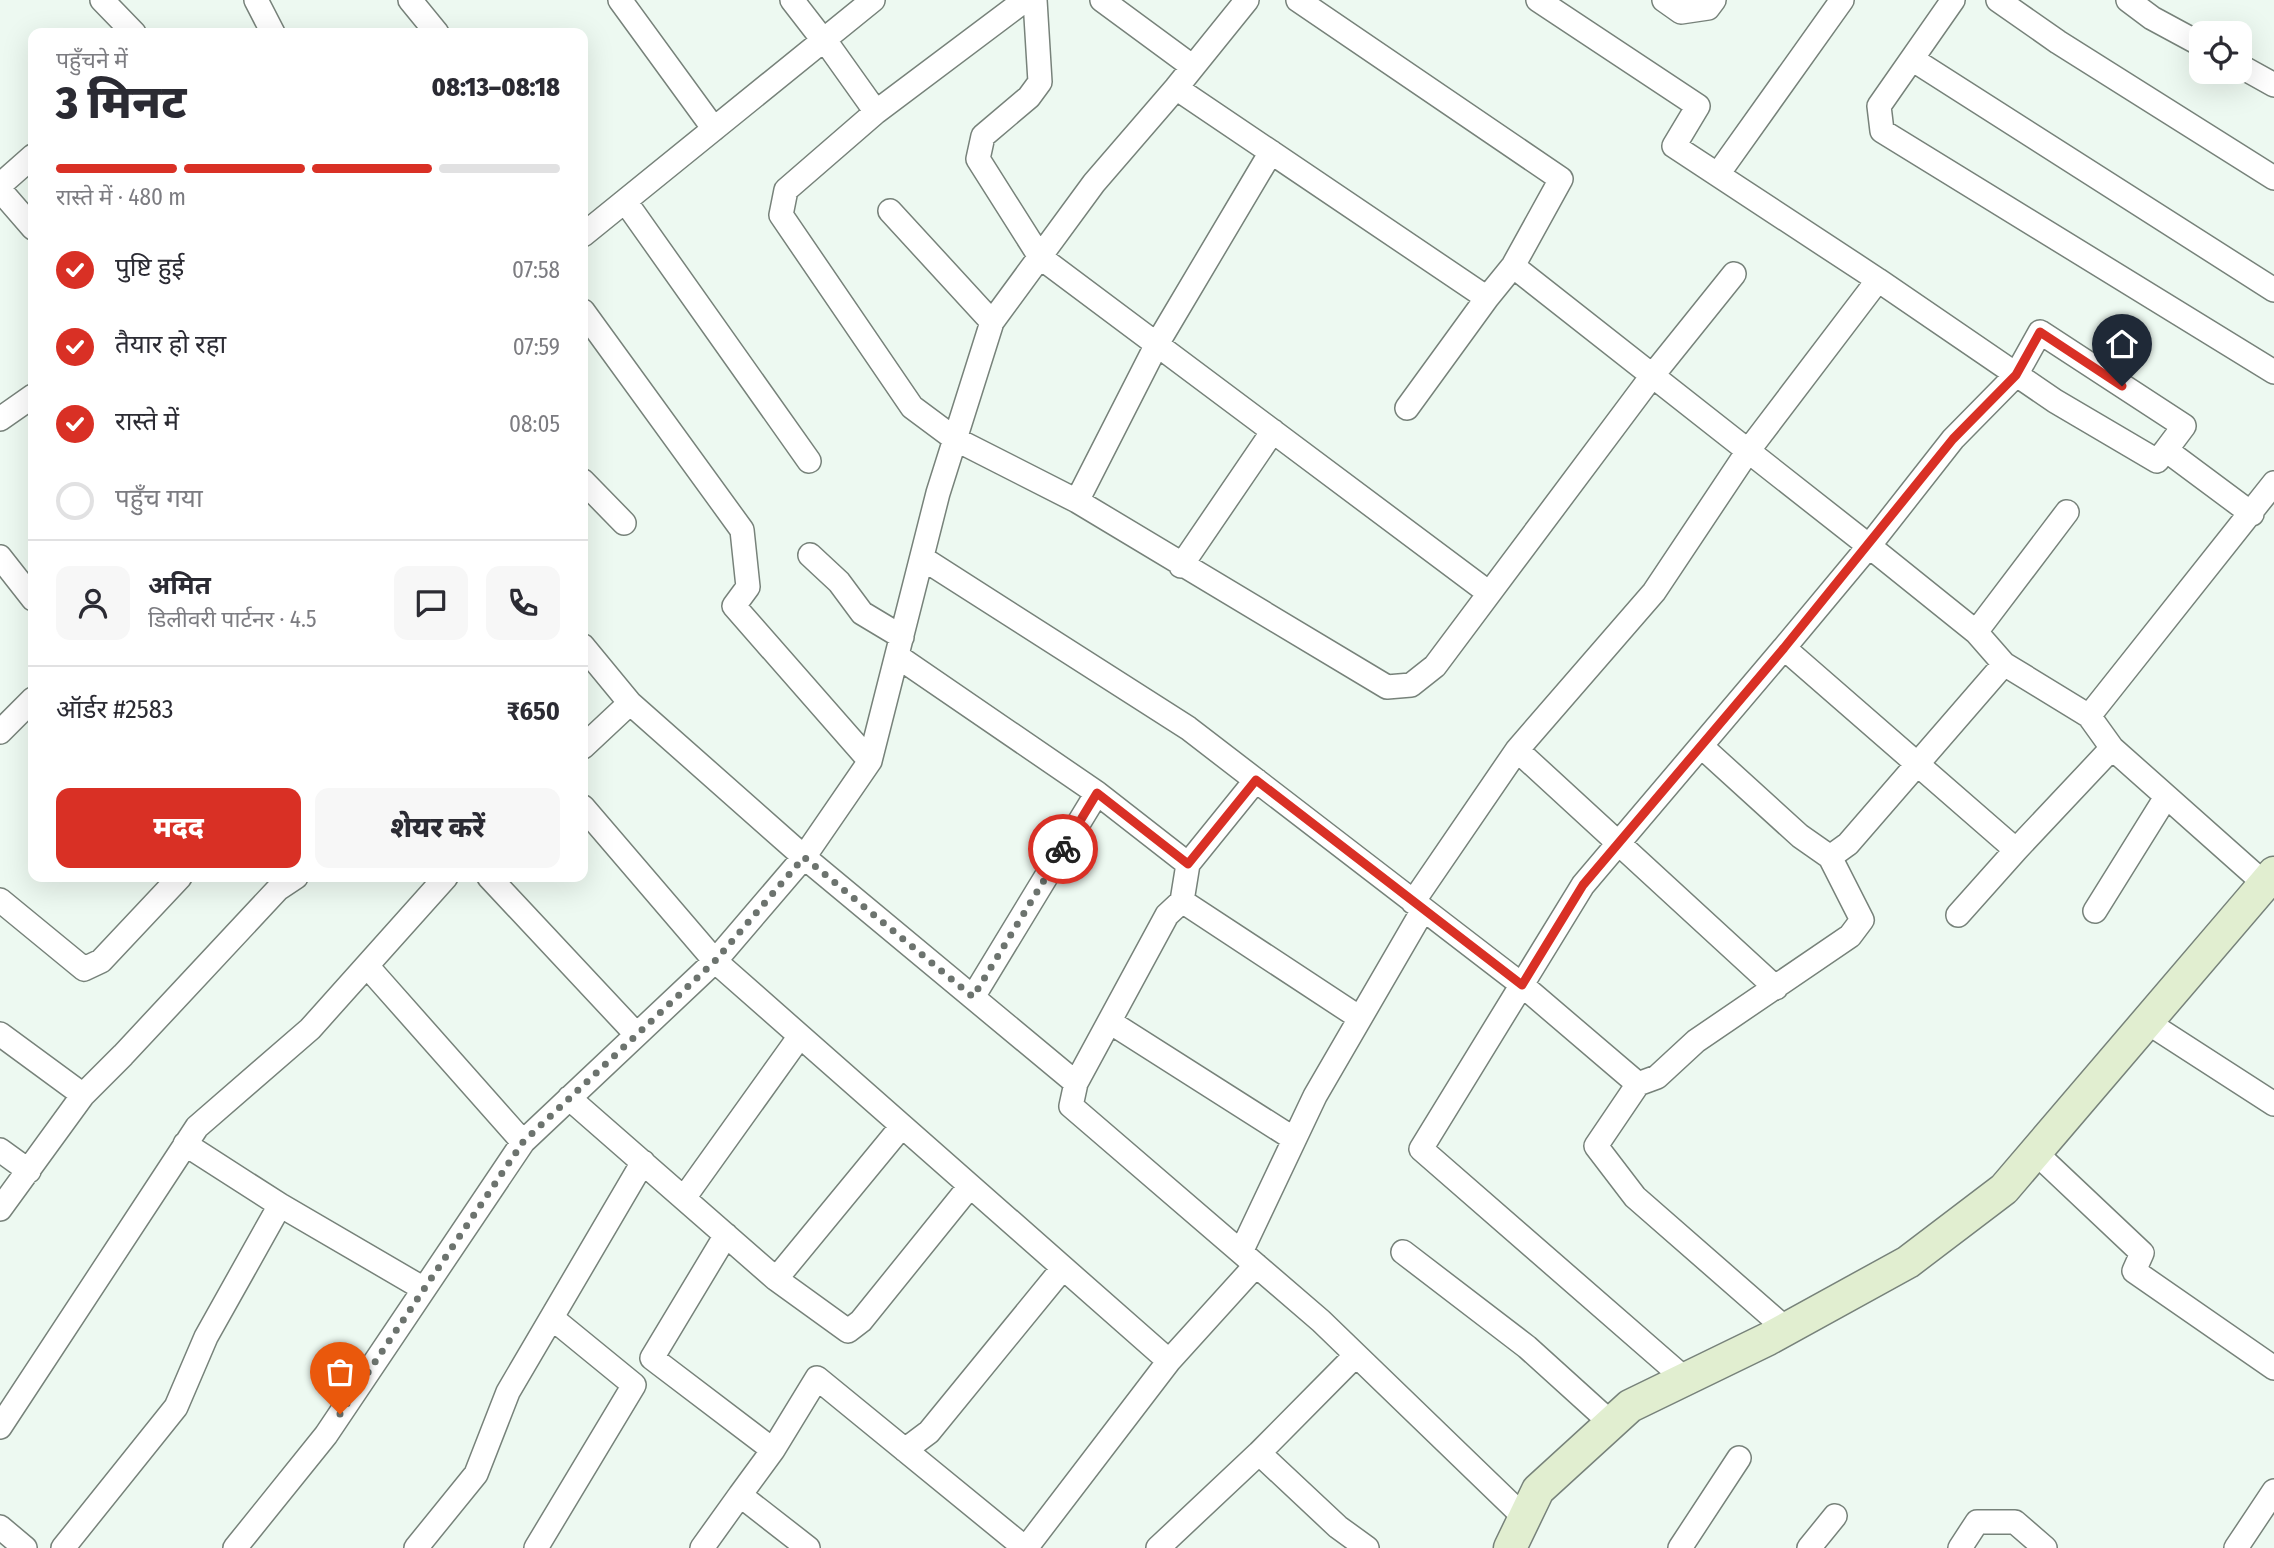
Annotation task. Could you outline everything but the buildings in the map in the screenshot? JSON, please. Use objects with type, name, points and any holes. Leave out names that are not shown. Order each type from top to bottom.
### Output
[{"type":"street","points":[[102,0],[129,28]]},
{"type":"street","points":[[256,0],[270,28]]},
{"type":"street","points":[[410,0],[433,28]]},
{"type":"street","points":[[621,0],[714,129]]},
{"type":"street","points":[[792,0],[824,39],[876,112]]},
{"type":"street","points":[[588,222],[625,201],[873,0]]},
{"type":"street","points":[[1025,0],[876,112],[786,190],[781,215],[912,407],[955,439],[1077,501],[1181,566],[1387,687],[1411,685],[1435,666],[1652,376],[1734,274]]},
{"type":"street","points":[[1035,0],[1040,82],[1029,97],[983,136],[978,159],[1040,257],[1489,593]]},
{"type":"street","points":[[1102,0],[1193,67]]},
{"type":"street","points":[[235,1548],[326,1435],[523,1142],[715,961],[804,857],[870,761],[955,439],[992,322],[1094,183],[1247,0]]},
{"type":"street","points":[[1298,0],[1561,180],[1513,267],[1487,298],[1407,408]]},
{"type":"street","points":[[1538,0],[1698,106],[1674,146],[1878,280],[2016,375],[2054,401],[2157,461],[2184,426],[2040,332],[2016,375],[1953,439],[1784,648],[1583,885],[1421,1149],[1685,1379]]},
{"type":"street","points":[[1664,0],[1681,12],[1708,8],[1714,0]]},
{"type":"street","points":[[1718,174],[1842,0]]},
{"type":"street","points":[[1953,0],[1879,106],[1882,131],[2274,372]]},
{"type":"street","points":[[1997,0],[2058,42],[2274,178]]},
{"type":"street","points":[[2128,0],[2152,18],[2189,38]]},
{"type":"street","points":[[1912,59],[2274,290]]},
{"type":"street","points":[[2252,73],[2274,85]]},
{"type":"street","points":[[1176,88],[1487,298]]},
{"type":"street","points":[[1077,501],[1157,344],[1271,152]]},
{"type":"street","points":[[0,185],[28,160]]},
{"type":"street","points":[[0,190],[28,222]]},
{"type":"street","points":[[625,201],[809,461]]},
{"type":"street","points":[[890,211],[992,322]]},
{"type":"street","points":[[1510,1548],[1538,1490],[1630,1406],[1786,1329],[1908,1262],[2004,1189],[2269,879],[2166,797],[2112,748],[2089,716],[2004,664],[1976,632],[1513,267]]},
{"type":"street","points":[[702,1548],[773,1450],[817,1378],[1026,1548],[1248,1258],[1294,1139],[1315,1096],[1360,1018],[1418,906],[1517,750],[1654,592],[1748,451],[1878,280]]},
{"type":"street","points":[[588,318],[742,530],[748,587],[734,607],[870,761]]},
{"type":"street","points":[[0,419],[28,399]]},
{"type":"street","points":[[1181,566],[1273,431]]},
{"type":"street","points":[[2166,450],[2252,514]]},
{"type":"street","points":[[2089,716],[2274,483]]},
{"type":"street","points":[[588,486],[624,523]]},
{"type":"street","points":[[1976,632],[2067,512]]},
{"type":"street","points":[[810,555],[839,582],[862,613],[899,646],[1188,864]]},
{"type":"street","points":[[0,558],[28,593]]},
{"type":"street","points":[[922,558],[1188,728],[1522,985],[1638,1084]]},
{"type":"street","points":[[1784,648],[2016,850]]},
{"type":"street","points":[[588,652],[630,703],[804,857],[1076,1083]]},
{"type":"street","points":[[1829,857],[1848,844],[2004,664]]},
{"type":"street","points":[[588,742],[630,703]]},
{"type":"street","points":[[2,727],[28,709]]},
{"type":"street","points":[[1701,746],[1800,836],[1829,857],[1862,920],[1850,936],[1696,1041],[1657,1077],[1638,1084],[1596,1146],[1635,1197],[1786,1329]]},
{"type":"street","points":[[1958,915],[2112,748]]},
{"type":"street","points":[[1517,750],[1776,988]]},
{"type":"street","points":[[1256,780],[1188,864],[1182,901],[1167,915],[1076,1083],[1071,1106],[1356,1355],[1525,1518]]},
{"type":"street","points":[[973,997],[1097,793]]},
{"type":"street","points":[[2095,911],[2166,797]]},
{"type":"street","points":[[588,813],[715,961],[1169,1362]]},
{"type":"street","points":[[0,900],[84,969],[101,961],[175,882]]},
{"type":"street","points":[[0,1209],[83,1095],[123,1055],[279,882]]},
{"type":"street","points":[[0,1427],[197,1126],[310,1029],[442,882]]},
{"type":"street","points":[[494,882],[636,1034]]},
{"type":"street","points":[[1182,901],[1360,1018]]},
{"type":"street","points":[[367,965],[523,1142]]},
{"type":"street","points":[[1110,1022],[1294,1139]]},
{"type":"street","points":[[2147,1022],[2274,1104]]},
{"type":"street","points":[[0,1034],[83,1095]]},
{"type":"street","points":[[684,1198],[800,1036]]},
{"type":"street","points":[[569,1098],[776,1279],[848,1331],[860,1321],[970,1186]]},
{"type":"street","points":[[776,1279],[902,1126]]},
{"type":"street","points":[[185,1144],[280,1205],[424,1289]]},
{"type":"street","points":[[0,1150],[29,1171]]},
{"type":"street","points":[[2036,1153],[2142,1253],[2134,1271],[2274,1368]]},
{"type":"street","points":[[418,1548],[476,1474],[508,1392],[643,1163]]},
{"type":"street","points":[[63,1548],[176,1407],[206,1336],[280,1205]]},
{"type":"street","points":[[536,1548],[726,1234]]},
{"type":"street","points":[[1403,1252],[1527,1346],[1611,1423]]},
{"type":"street","points":[[905,1450],[929,1432],[1063,1268]]},
{"type":"street","points":[[552,1318],[634,1385]]},
{"type":"street","points":[[1158,1548],[1259,1453],[1356,1355]]},
{"type":"street","points":[[652,1358],[773,1450]]},
{"type":"street","points":[[1259,1453],[1338,1527],[1367,1548]]},
{"type":"street","points":[[1680,1548],[1738,1458]]},
{"type":"street","points":[[2236,1548],[2274,1491]]},
{"type":"street","points":[[740,1495],[808,1548]]},
{"type":"street","points":[[1810,1548],[1835,1516]]},
{"type":"street","points":[[1960,1548],[1977,1522],[2014,1522],[2045,1548]]},
{"type":"street","points":[[0,1527],[25,1548]]},
{"type":"way so far","points":[[340,1414],[523,1142],[715,961],[804,857],[973,997],[1063,849]]},
{"type":"route","points":[[1063,849],[1097,793],[1188,864],[1256,780],[1522,985],[1583,885],[1784,648],[1953,439],[2016,375],[2040,332],[2122,386]]}]
